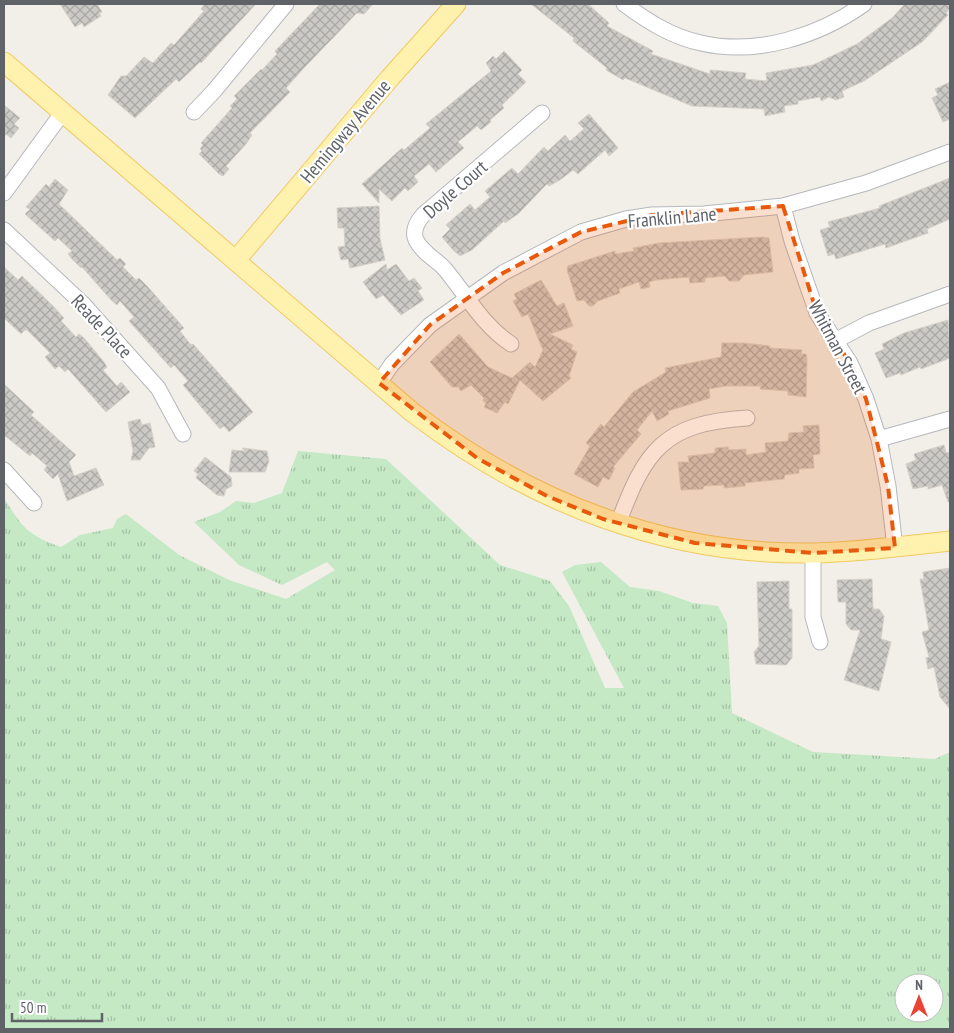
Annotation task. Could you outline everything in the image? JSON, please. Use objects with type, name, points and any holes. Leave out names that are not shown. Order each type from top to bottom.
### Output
[{"type":"main road","name":"Hemingway Avenue","points":[[236,260],[389,79],[456,4]]},
{"type":"main road","points":[[4,62],[379,383],[444,436],[511,478],[547,496],[618,524],[669,538],[735,549],[813,553],[895,548],[950,541]]},
{"type":"street","points":[[194,112],[214,91],[286,4]]},
{"type":"street","points":[[624,4],[655,25],[682,38],[703,44],[747,46],[770,43],[815,32],[833,24],[864,4]]},
{"type":"street","points":[[4,193],[63,112]]},
{"type":"street","name":"Doyle Court","points":[[511,344],[496,334],[444,268],[422,249],[416,239],[415,229],[418,221],[542,113]]},
{"type":"street","name":"Franklin Lane","points":[[379,383],[392,364],[430,325],[503,273],[581,232],[652,215],[704,214],[783,206],[875,180],[950,152]]},
{"type":"street","name":"Whitman Street","points":[[783,206],[792,241],[817,312],[850,363],[866,399],[879,439],[888,486],[895,548]]},
{"type":"street","name":"Reade Place","points":[[4,230],[84,304],[152,381],[170,406],[183,434]]},
{"type":"street","points":[[835,341],[878,319],[950,294]]},
{"type":"street","points":[[618,524],[644,464],[664,442],[685,429],[722,419],[747,418]]},
{"type":"street","points":[[879,439],[950,418]]},
{"type":"street","points":[[4,470],[34,503]]},
{"type":"street","points":[[813,553],[813,617],[820,642]]},
{"type":"highlighted area","points":[[783,206],[817,313],[850,363],[866,399],[888,486],[895,548],[813,553],[695,543],[603,519],[547,496],[477,458],[379,383],[430,325],[503,273],[581,232],[652,215]]},
{"type":"green space","points":[[298,451],[386,459],[500,565],[550,581],[569,606],[605,688],[624,688],[562,572],[575,565],[601,562],[630,587],[659,591],[693,603],[718,606],[727,623],[732,713],[813,752],[935,759],[950,752],[950,1029],[4,1029],[4,498],[27,529],[40,538],[61,547],[80,535],[113,528],[117,519],[126,514],[179,555],[229,580],[286,599],[335,570],[327,562],[282,585],[239,565],[194,522],[220,512],[236,501],[254,503],[282,493]]},
{"type":"building","points":[[60,4],[97,4],[102,12],[99,13],[101,16],[84,27],[82,23],[75,27]]},
{"type":"building","points":[[205,4],[256,4],[201,63],[179,82],[176,79],[135,118],[108,95],[121,76],[126,76],[144,57],[153,63],[171,43],[174,45],[204,11],[201,9]]},
{"type":"building","points":[[320,4],[373,4],[364,14],[357,13],[304,68],[286,88],[290,92],[250,133],[252,135],[246,144],[226,166],[229,169],[223,176],[219,174],[199,154],[202,151],[200,149],[203,145],[201,143],[232,108],[230,106],[237,99],[234,96],[277,54],[275,51]]},
{"type":"building","points":[[531,4],[588,4],[609,23],[607,26],[653,51],[651,54],[710,74],[710,70],[746,73],[745,79],[767,81],[766,73],[813,65],[857,44],[892,18],[905,4],[950,4],[950,8],[946,13],[948,15],[922,42],[864,81],[842,91],[844,97],[836,100],[829,97],[821,101],[820,97],[798,101],[798,104],[784,106],[785,112],[765,116],[764,109],[692,106],[625,78],[623,80],[606,70],[607,68],[573,41],[574,38]]},
{"type":"building","points":[[504,51],[522,70],[518,74],[526,82],[502,105],[504,108],[490,120],[491,122],[481,130],[477,126],[458,142],[464,148],[436,172],[429,164],[414,176],[418,182],[408,191],[405,188],[392,201],[379,189],[379,203],[362,184],[402,148],[404,150],[430,128],[426,124],[491,71],[486,63],[493,56],[496,59]]},
{"type":"building","points":[[950,82],[950,119],[943,122],[932,98],[938,95],[935,89]]},
{"type":"building","points":[[4,105],[20,118],[14,124],[19,128],[11,138],[6,134],[4,137]]},
{"type":"building","points":[[589,114],[618,148],[609,156],[605,150],[578,174],[573,170],[549,186],[547,184],[518,214],[505,223],[504,221],[472,250],[460,256],[453,250],[442,237],[450,229],[446,225],[470,204],[475,210],[490,197],[485,191],[512,168],[518,174],[544,147],[548,151],[565,135],[570,141],[584,129],[578,123]]},
{"type":"building","points":[[950,178],[950,219],[927,229],[928,233],[886,248],[885,244],[836,259],[834,254],[828,256],[820,230],[830,227],[828,222],[880,208],[879,206]]},
{"type":"building","points":[[55,179],[68,190],[59,204],[117,260],[120,258],[126,264],[123,267],[136,280],[139,278],[147,286],[184,328],[180,331],[191,345],[193,344],[253,412],[229,432],[224,426],[220,429],[183,385],[188,381],[174,365],[171,368],[129,321],[134,317],[120,301],[117,305],[112,301],[68,254],[72,251],[58,238],[55,241],[25,214],[30,209],[26,207],[46,184],[49,187]]},
{"type":"building","points":[[379,206],[380,239],[385,260],[350,268],[348,259],[341,260],[338,247],[345,246],[344,228],[338,228],[337,208]]},
{"type":"building","points":[[769,238],[773,272],[744,275],[739,281],[729,281],[725,276],[705,278],[705,282],[690,283],[689,277],[656,280],[649,282],[650,287],[641,289],[639,282],[619,289],[620,293],[598,301],[593,306],[589,306],[584,300],[577,301],[567,270],[568,266],[615,251],[615,254],[634,251],[633,248],[659,243]]},
{"type":"building","points":[[386,264],[387,270],[396,264],[409,281],[414,278],[422,288],[418,291],[424,300],[401,315],[383,295],[376,299],[363,282]]},
{"type":"building","points":[[4,267],[18,280],[22,276],[52,305],[64,318],[61,321],[76,337],[79,334],[84,338],[104,362],[107,367],[103,370],[117,386],[121,382],[130,392],[106,412],[68,369],[65,372],[59,366],[55,369],[45,357],[50,353],[27,330],[21,334],[4,318]]},
{"type":"building","points":[[541,280],[557,306],[564,303],[573,326],[550,334],[573,345],[571,349],[577,352],[569,376],[571,378],[543,401],[520,380],[508,404],[505,402],[497,413],[484,407],[486,403],[483,401],[484,398],[471,385],[461,391],[458,387],[452,387],[430,362],[459,334],[488,367],[512,378],[530,362],[535,367],[543,350],[528,314],[522,317],[513,301],[517,299],[514,294]]},
{"type":"building","points":[[948,320],[950,358],[921,369],[920,367],[901,375],[900,373],[886,378],[875,353],[884,349],[882,344],[904,333]]},
{"type":"building","points":[[722,343],[744,343],[770,346],[770,348],[802,350],[801,354],[806,354],[807,360],[806,397],[788,395],[788,391],[760,389],[761,386],[726,386],[709,389],[710,398],[668,411],[669,414],[657,421],[652,411],[637,430],[641,434],[613,467],[615,468],[609,480],[603,477],[598,487],[574,474],[590,446],[586,443],[601,424],[604,427],[633,392],[666,372],[665,368],[721,357]]},
{"type":"building","points":[[4,384],[34,412],[31,415],[76,455],[69,462],[74,476],[96,468],[104,485],[67,501],[58,474],[53,479],[44,470],[47,466],[32,453],[30,456],[4,435]]},
{"type":"building","points":[[140,419],[142,425],[150,423],[155,447],[149,448],[140,460],[131,460],[133,451],[128,422]]},
{"type":"building","points":[[819,425],[820,454],[813,455],[814,468],[799,469],[799,473],[785,475],[784,479],[745,483],[745,486],[724,488],[724,485],[704,486],[703,489],[681,490],[678,462],[689,462],[688,456],[715,453],[715,448],[728,447],[729,450],[746,449],[746,455],[766,452],[765,443],[788,441],[789,433],[804,432],[803,426]]},
{"type":"building","points":[[944,445],[946,453],[950,452],[950,502],[948,502],[942,485],[928,489],[928,486],[913,489],[906,464],[916,460],[914,454]]},
{"type":"building","points":[[242,448],[267,451],[269,461],[265,472],[229,472],[232,450],[245,451]]},
{"type":"building","points":[[205,457],[231,477],[232,486],[226,489],[224,496],[217,495],[196,478],[198,474],[194,471]]},
{"type":"building","points":[[950,568],[950,709],[940,697],[934,667],[928,669],[926,658],[929,657],[922,632],[929,630],[920,579],[924,579],[923,572]]},
{"type":"building","points":[[872,579],[873,609],[879,609],[884,616],[881,639],[891,642],[879,691],[844,680],[860,630],[851,630],[846,624],[846,602],[838,602],[837,580]]},
{"type":"building","points":[[789,581],[789,609],[792,609],[792,658],[786,665],[756,664],[754,652],[759,646],[757,582]]}]
